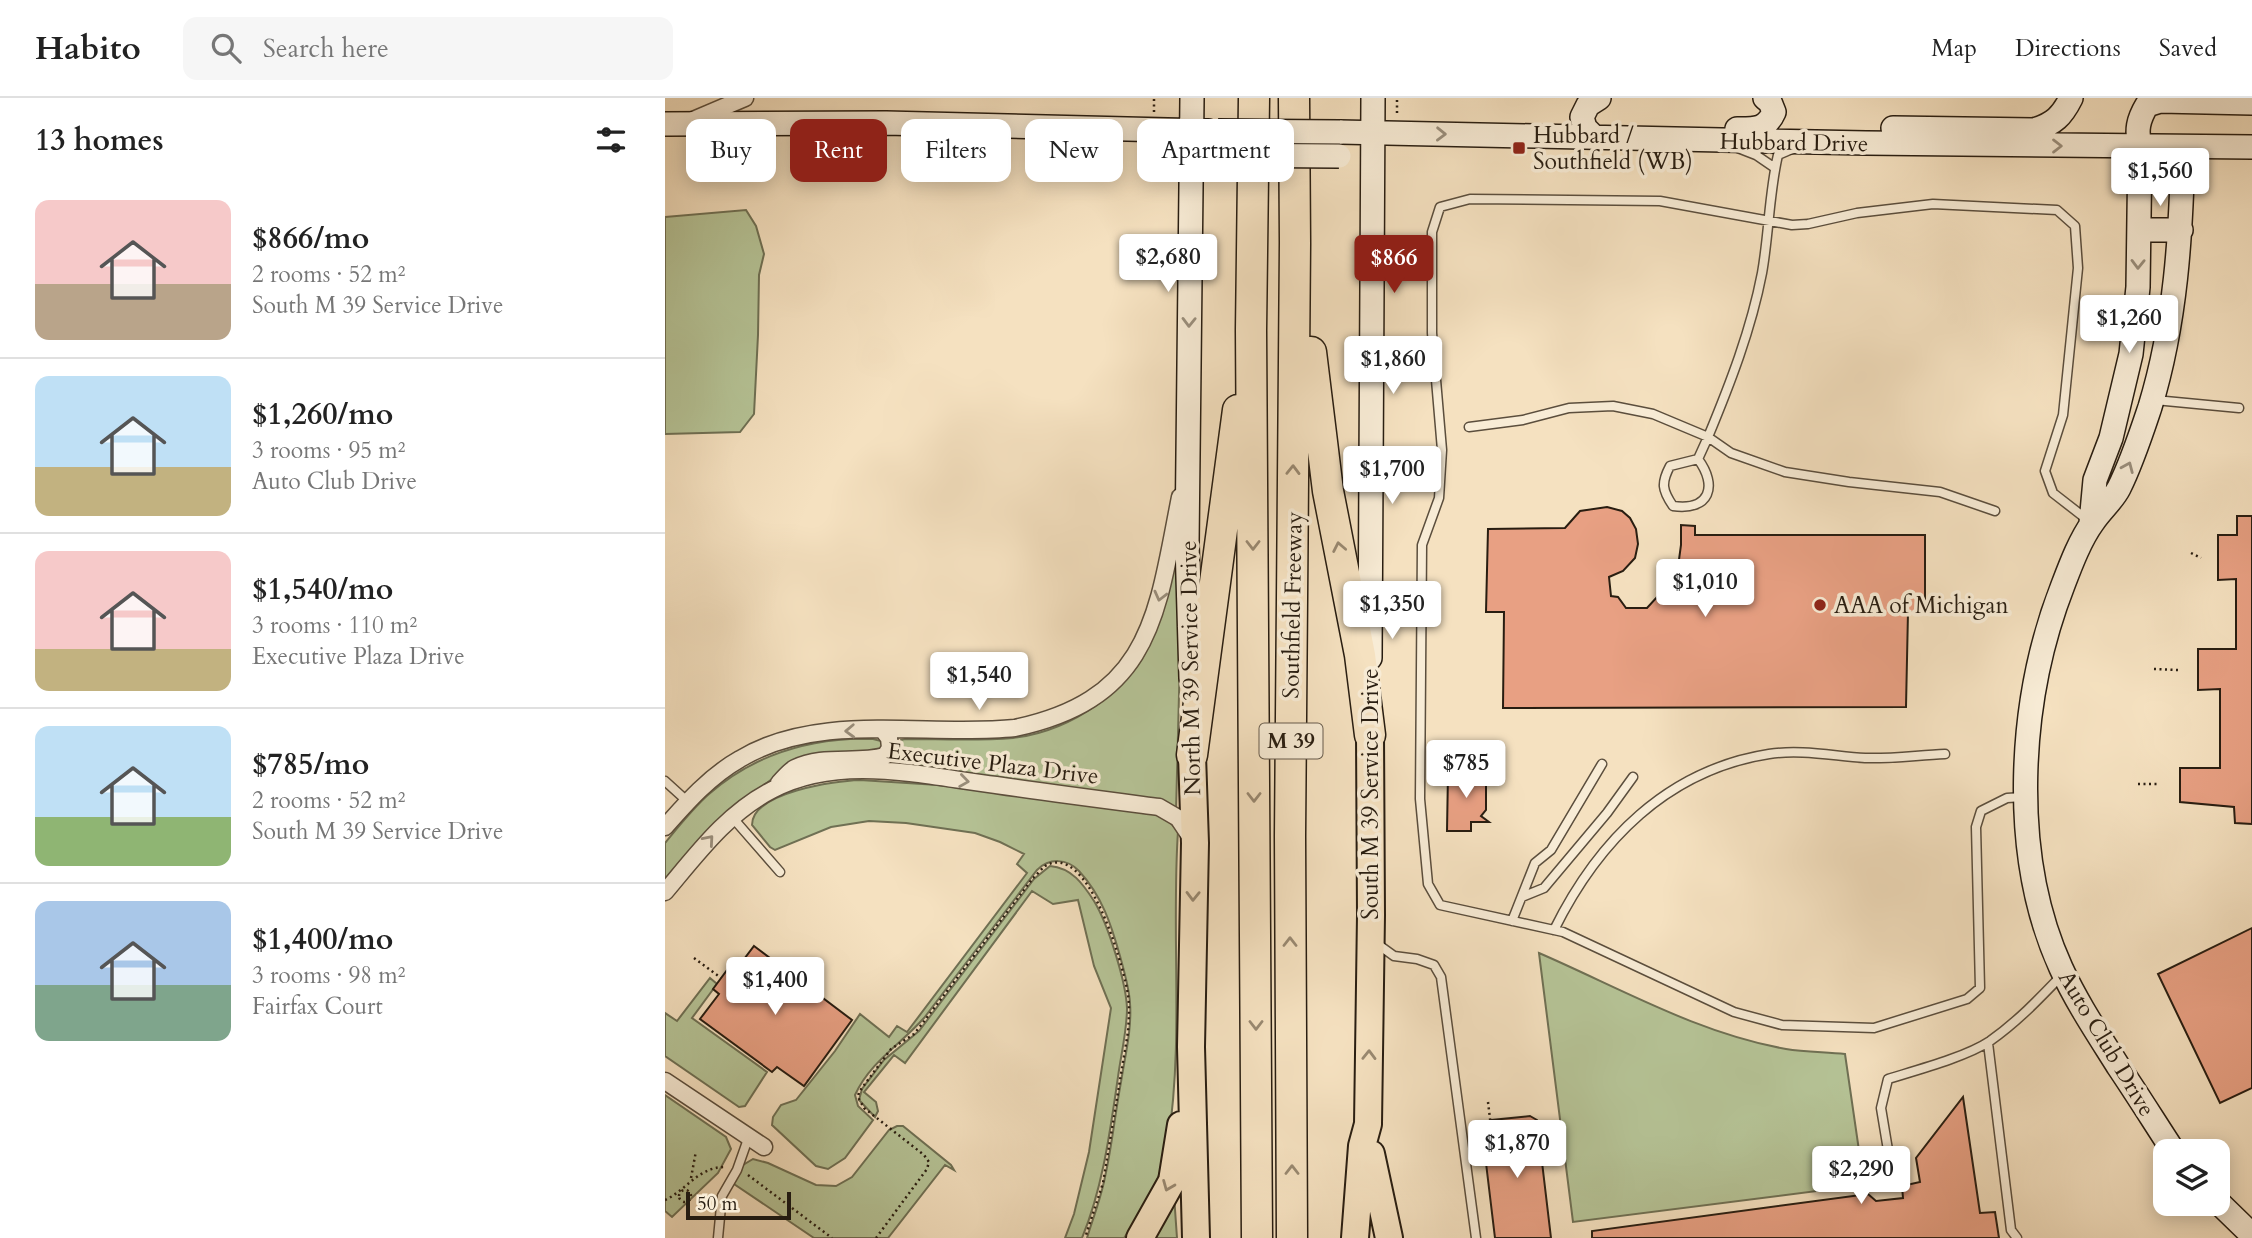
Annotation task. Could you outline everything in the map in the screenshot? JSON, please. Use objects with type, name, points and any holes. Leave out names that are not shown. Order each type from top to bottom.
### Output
[{"type":"highway","name":"Southfield Freeway","points":[[1254,98],[1251,330],[1257,1238]]},
{"type":"highway","name":"Southfield Freeway","points":[[1292,1238],[1290,836],[1296,243],[1294,98]]},
{"type":"highway","points":[[1296,243],[1308,315],[1326,478],[1360,655],[1370,735]]},
{"type":"highway","points":[[1192,755],[1230,454],[1251,330]]},
{"type":"main road","name":"South M 39 Service Drive","points":[[1355,1238],[1362,1146],[1367,1124],[1371,939],[1370,735]]},
{"type":"main road","name":"North M 39 Service Drive","points":[[1192,755],[1195,843],[1191,1047],[1196,1238]]},
{"type":"main road","points":[[1140,1238],[1172,1181],[1191,1047]]},
{"type":"main road","points":[[1367,1124],[1372,1165],[1389,1238]]},
{"type":"street","points":[[673,124],[745,98]]},
{"type":"street","name":"North M 39 Service Drive","points":[[1192,98],[1192,119]]},
{"type":"street","name":"South M 39 Service Drive","points":[[1370,735],[1373,98]]},
{"type":"street","points":[[1594,137],[1585,128],[1582,117],[1588,106],[1599,98]]},
{"type":"street","points":[[1624,138],[1648,128],[1759,129],[1769,122],[1774,112],[1765,98]]},
{"type":"street","points":[[1866,143],[1894,128],[2034,130],[2050,125],[2063,114],[2071,98]]},
{"type":"street","name":"Auto Club Drive","points":[[2091,523],[2095,480],[2111,438],[2124,391],[2136,317],[2140,146],[2136,132],[2140,117],[2147,105],[2160,101],[2252,103]]},
{"type":"street","name":"Hubbard Drive","points":[[673,124],[886,123],[1137,130]]},
{"type":"street","name":"Hubbard Drive","points":[[1294,132],[1866,143],[2252,147]]},
{"type":"street","name":"Auto Club Drive","points":[[2166,1139],[2091,1023],[2064,973],[2049,937],[2037,894],[2029,845],[2026,797],[2027,736],[2042,652],[2063,586],[2091,523],[2118,490],[2137,446],[2165,352],[2176,288],[2181,230],[2183,147]]},
{"type":"street","points":[[1191,183],[1200,164],[1208,157],[1219,155],[1339,156],[1352,158],[1362,165],[1372,178]]},
{"type":"street","name":"North M 39 Service Drive","points":[[1191,183],[1188,457],[1192,755]]},
{"type":"street","points":[[2139,230],[2181,230]]},
{"type":"street","points":[[2136,317],[2145,341],[2165,352]]},
{"type":"street","points":[[2124,391],[2152,400]]},
{"type":"street","name":"Executive Plaza Drive","points":[[665,827],[717,774],[742,757],[771,745],[802,736],[882,729],[1015,728],[1041,723],[1091,699],[1112,682],[1140,649],[1156,611],[1188,457]]},
{"type":"street","name":"Executive Plaza Drive","points":[[665,892],[716,832],[732,817],[772,790],[794,768],[835,760],[885,757],[890,748],[889,738],[882,729]]},
{"type":"street","name":"Executive Plaza Drive","points":[[772,790],[817,774],[860,770],[899,772],[1159,807],[1178,818],[1195,843]]},
{"type":"street","points":[[665,1081],[764,1147]]},
{"type":"street","points":[[2230,1214],[2252,1235]]},
{"type":"lane","points":[[1532,135],[1570,145],[1736,148],[1756,155],[1775,168]]},
{"type":"lane","points":[[1697,458],[1706,469],[1710,481],[1708,494],[1701,503],[1688,508],[1673,506],[1664,493],[1663,480],[1670,466],[1697,458],[1728,389],[1745,339],[1762,272],[1778,155],[1811,142]]},
{"type":"lane","points":[[2026,797],[2007,798],[1981,811],[1976,827],[1980,988],[1967,999],[1874,1028],[1782,1025],[1734,1012],[1563,932],[1440,905],[1428,884],[1420,799],[1422,545],[1439,498],[1442,450],[1432,333],[1432,232],[1440,207],[1470,199],[1660,201],[1792,225],[1857,213],[1933,204],[2057,210],[2075,226],[2078,268],[2063,415],[2045,471],[2053,493],[2091,523]]},
{"type":"lane","points":[[2152,400],[2239,408]]},
{"type":"lane","points":[[1469,427],[1523,421],[1569,408],[1613,406],[1653,414],[1708,437],[1731,453],[1785,472],[1940,492],[1994,511]]},
{"type":"lane","points":[[1371,465],[1441,466]]},
{"type":"lane","points":[[1554,930],[1578,886],[1621,831],[1640,812],[1708,771],[1770,753],[1800,752],[1872,758],[1945,754]]},
{"type":"lane","points":[[1512,921],[1535,863],[1551,850],[1602,764]]},
{"type":"lane","points":[[1522,897],[1544,888],[1607,813],[1633,777]]},
{"type":"lane","points":[[665,781],[687,802]]},
{"type":"lane","points":[[732,817],[781,872]]},
{"type":"lane","points":[[1371,939],[1394,956],[1417,959],[1434,965],[1441,977],[1476,1238]]},
{"type":"lane","points":[[1888,1150],[1881,1108],[1888,1079],[1988,1043],[2031,1008],[2064,973]]},
{"type":"lane","points":[[1988,1043],[2011,1230],[2017,1238]]},
{"type":"lane","points":[[717,1238],[722,1196],[737,1170],[748,1136]]},
{"type":"path","points":[[1154,98],[1154,119]]},
{"type":"path","points":[[1397,100],[1397,122]]},
{"type":"path","points":[[2191,553],[2201,558]]},
{"type":"path","points":[[2154,670],[2179,670]]},
{"type":"path","points":[[2138,784],[2159,784]]},
{"type":"path","points":[[876,1238],[927,1170],[929,1162],[924,1155],[864,1108],[858,1097],[859,1092],[891,1049],[914,1034],[1033,878],[1046,865],[1059,864],[1072,869],[1098,902],[1109,926],[1127,988],[1129,1010],[1128,1032],[1103,1183],[1085,1238]]},
{"type":"path","points":[[694,958],[722,978]]},
{"type":"path","points":[[1487,1102],[1494,1152]]},
{"type":"path","points":[[1470,1132],[1493,1130]]},
{"type":"path","points":[[691,1179],[696,1151]]},
{"type":"path","points":[[665,1200],[681,1192],[691,1179],[711,1169],[720,1167],[737,1170],[751,1177],[832,1238]]},
{"type":"green space","points":[[746,210],[756,226],[764,254],[759,275],[754,414],[740,432],[665,434],[665,217]]},
{"type":"green space","points":[[1174,550],[1181,616],[1176,812],[901,766],[898,763],[901,740],[1013,738],[1035,734],[1078,717],[1097,704],[1131,673],[1154,634],[1166,593]]},
{"type":"green space","points":[[850,739],[881,741],[883,748],[783,771],[748,797],[665,882],[665,843],[697,805],[724,782],[775,754],[812,744]]},
{"type":"green space","points":[[860,780],[938,785],[1157,814],[1166,818],[1178,831],[1175,1064],[1168,1142],[1152,1193],[1124,1238],[1087,1238],[1110,1154],[1129,1033],[1129,991],[1113,933],[1100,900],[1079,871],[1064,862],[1047,863],[1037,870],[924,1018],[861,1083],[855,1095],[858,1106],[873,1120],[845,1158],[828,1169],[816,1166],[772,1125],[773,1117],[781,1105],[796,1100],[860,1014],[889,1037],[897,1026],[907,1032],[1027,873],[1017,864],[1024,854],[975,833],[906,823],[869,821],[831,827],[775,850],[752,825],[756,814],[765,804],[780,797],[815,786]]},
{"type":"green space","points":[[1050,866],[1071,873],[1094,901],[1115,953],[1127,1008],[1105,1159],[1082,1238],[1065,1238],[1074,1214],[1089,1152],[1111,1008],[1094,966],[1078,900],[1053,904],[1032,891],[905,1063],[894,1055],[864,1092],[876,1102],[878,1111],[875,1117],[859,1100],[862,1089],[884,1060],[919,1031],[1034,879]]},
{"type":"green space","points":[[1539,953],[1659,1008],[1721,1032],[1786,1049],[1845,1054],[1864,1185],[1573,1222]]},
{"type":"green space","points":[[710,978],[717,984],[692,1018],[767,1072],[745,1106],[739,1107],[665,1056],[665,1013],[677,1021]]},
{"type":"green space","points":[[665,1095],[726,1137],[731,1149],[718,1173],[672,1217],[665,1211]]},
{"type":"green space","points":[[903,1126],[954,1170],[945,1165],[888,1238],[814,1238],[731,1182],[743,1165],[753,1159],[816,1185],[836,1186],[852,1177],[889,1130]]},
{"type":"green space","points":[[1174,1195],[1177,1238],[1151,1238]]},
{"type":"building","name":"AAA of Michigan","points":[[1607,507],[1622,511],[1636,529],[1638,544],[1635,558],[1623,571],[1609,577],[1611,596],[1618,597],[1626,608],[1647,608],[1670,583],[1678,567],[1681,525],[1695,526],[1695,535],[1925,535],[1925,612],[1908,612],[1906,707],[1503,708],[1504,612],[1486,612],[1488,529],[1565,528],[1580,511]]},
{"type":"building","points":[[2237,516],[2252,516],[2252,824],[2235,823],[2234,807],[2180,802],[2180,768],[2220,768],[2220,689],[2198,690],[2198,649],[2236,649],[2236,579],[2218,580],[2218,535],[2237,535]]},
{"type":"building","points":[[1448,773],[1486,773],[1486,810],[1481,816],[1489,822],[1471,822],[1471,831],[1447,831]]},
{"type":"building","points":[[2252,928],[2252,1088],[2220,1103],[2158,974]]},
{"type":"building","points":[[754,946],[852,1020],[804,1086],[777,1067],[772,1072],[700,1019],[719,994],[713,989],[730,966],[735,971]]},
{"type":"building","points":[[1963,1097],[1980,1213],[1995,1212],[1999,1238],[1592,1238],[1592,1231],[1868,1194],[1876,1201],[1903,1198],[1902,1186],[1920,1182],[1916,1158]]},
{"type":"building","points":[[1530,1116],[1537,1120],[1551,1238],[1495,1238],[1483,1138],[1496,1146],[1492,1120]]},
{"type":"place","name":"Hubbard / Southfield (WB)","points":[[1519,148]]},
{"type":"place","name":"AAA of Michigan","points":[[1820,605]]}]
